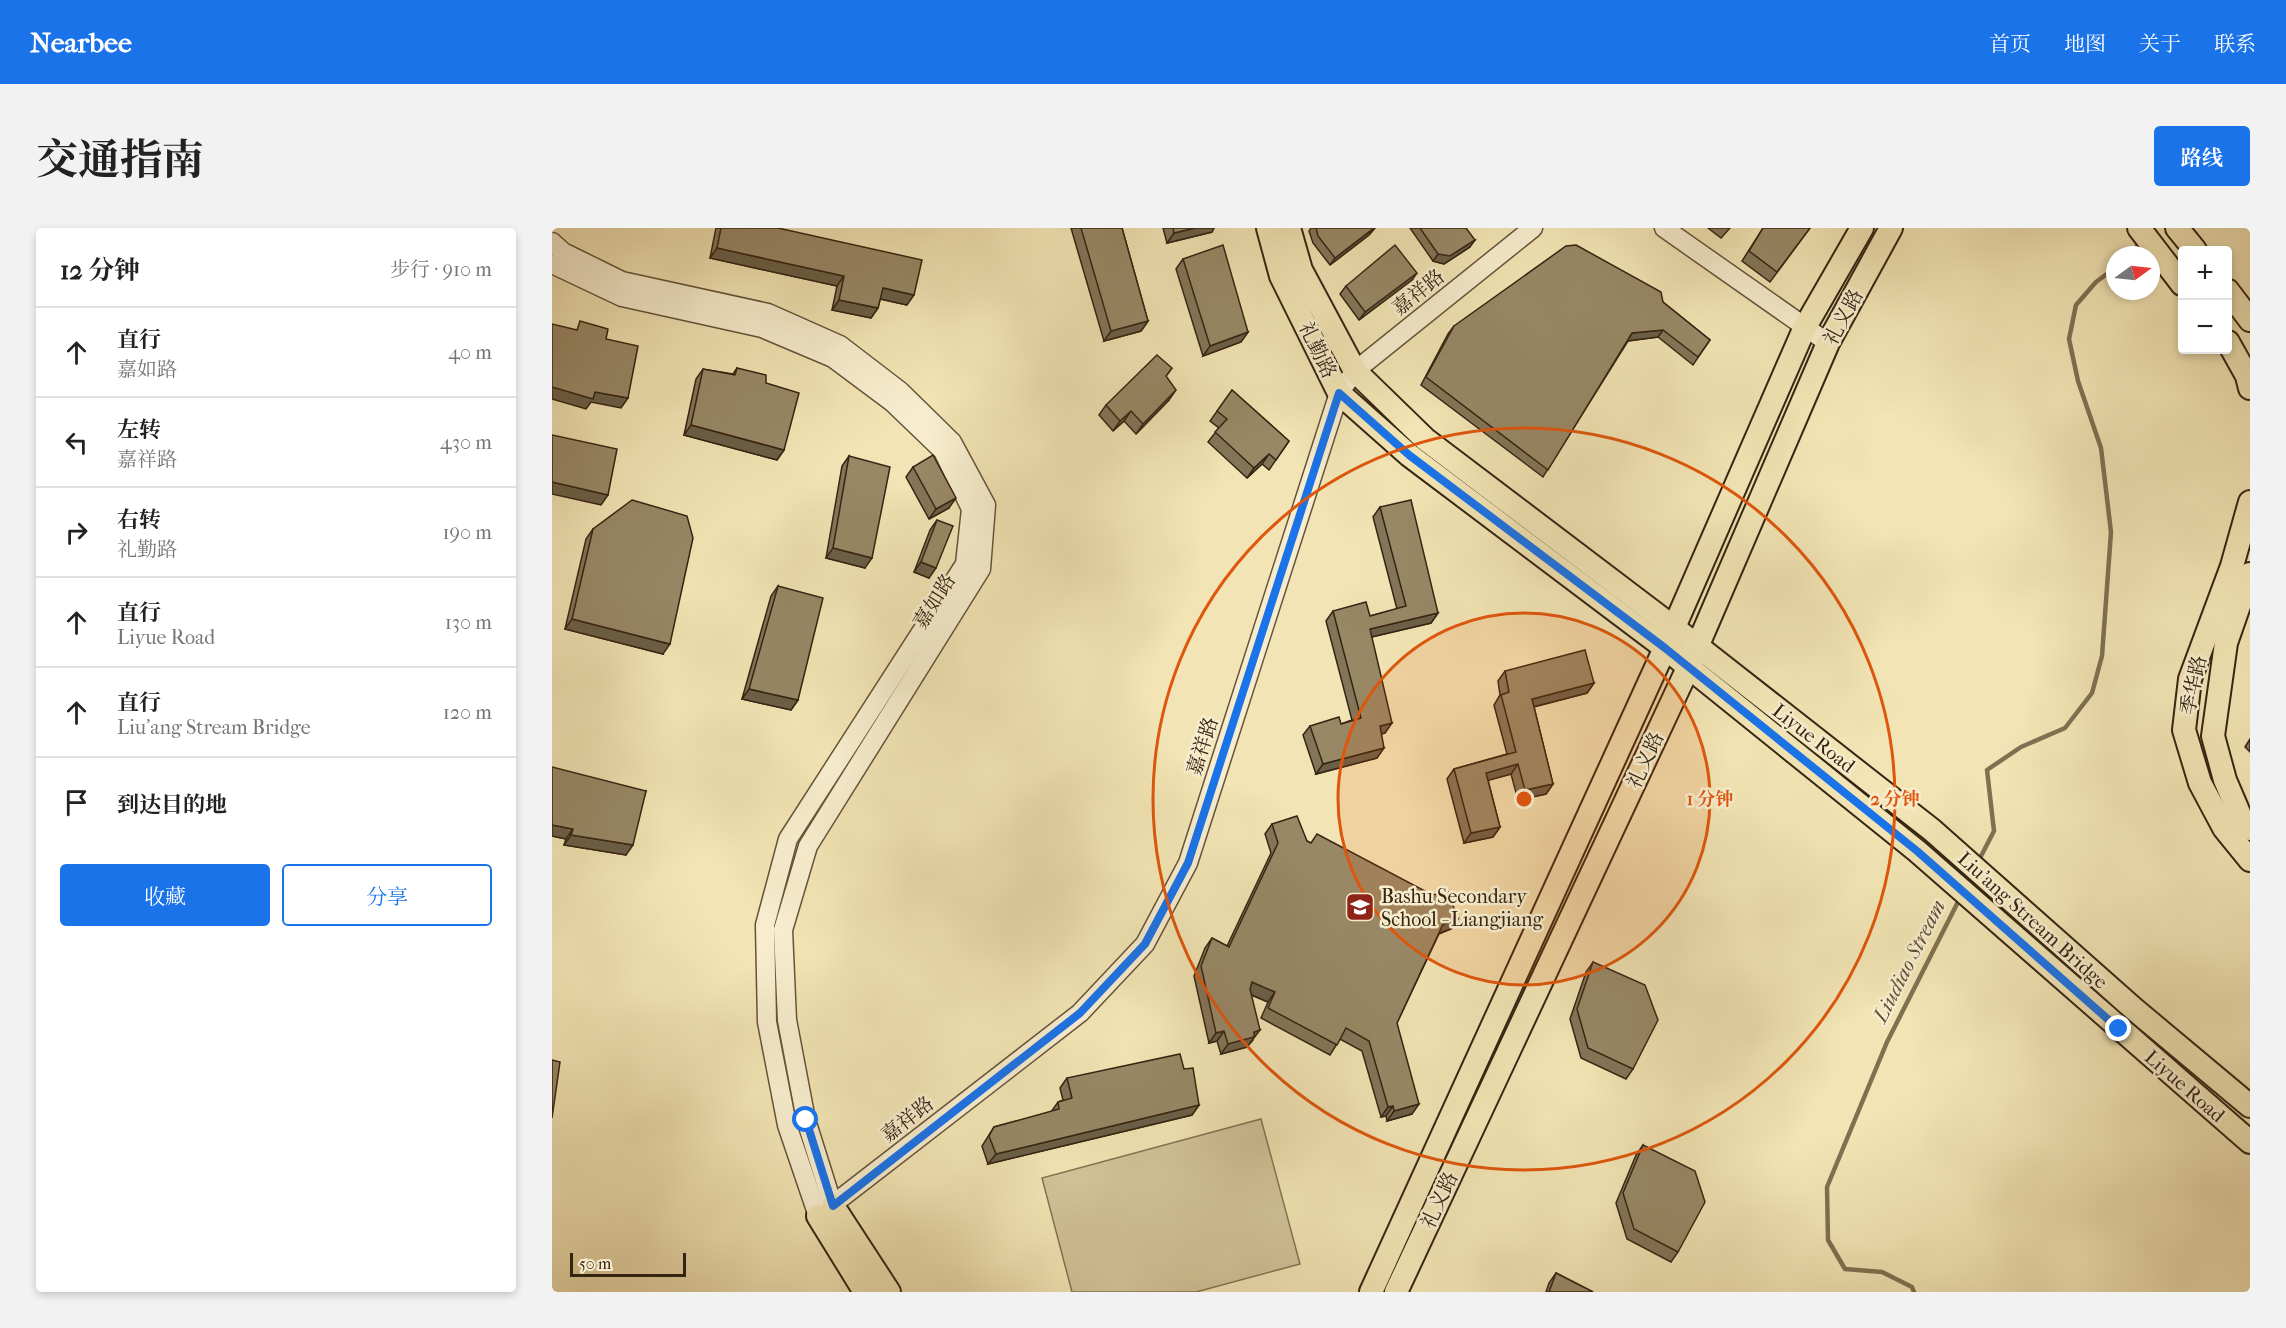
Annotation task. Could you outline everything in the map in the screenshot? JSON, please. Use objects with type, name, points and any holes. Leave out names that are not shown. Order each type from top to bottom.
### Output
[{"type":"main road","name":"礼勤路","points":[[1268,228],[1281,276],[1339,393],[1409,455],[1669,637],[1696,646]]},
{"type":"main road","name":"礼勤路","points":[[1289,228],[1301,270],[1355,371],[1425,439],[1669,637],[1688,668]]},
{"type":"main road","name":"礼义路","points":[[1371,1292],[1669,637],[1806,327],[1862,228]]},
{"type":"main road","name":"礼义路","points":[[1396,1292],[1688,668],[1828,343],[1891,228]]},
{"type":"main road","points":[[2139,228],[2178,279]]},
{"type":"main road","points":[[2177,228],[2192,246]]},
{"type":"main road","points":[[2232,296],[2250,320]]},
{"type":"main road","points":[[2232,349],[2247,376],[2250,388]]},
{"type":"main road","name":"季华路","points":[[2250,502],[2232,566],[2190,679],[2184,730],[2200,783],[2224,828],[2250,860]]},
{"type":"main road","name":"季华路","points":[[2250,574],[2226,643],[2213,736],[2225,780],[2242,820],[2250,829]]},
{"type":"main road","name":"Liyue Road","points":[[1696,646],[1932,830]]},
{"type":"main road","name":"Liyue Road","points":[[1688,668],[1917,851]]},
{"type":"main road","name":"Liu'ang Stream Bridge","points":[[1932,830],[2134,1009]]},
{"type":"main road","name":"Liu'ang Stream Bridge","points":[[1917,851],[2119,1029]]},
{"type":"main road","name":"Liyue Road","points":[[2134,1009],[2250,1106]]},
{"type":"main road","name":"Liyue Road","points":[[2119,1029],[2250,1142]]},
{"type":"main road","points":[[826,1211],[865,1292]]},
{"type":"main road","points":[[826,1211],[890,1292]]},
{"type":"street","name":"嘉祥路","points":[[826,1211],[1080,1013],[1145,944],[1188,863],[1339,393],[1355,371],[1533,228]]},
{"type":"street","points":[[1665,228],[1828,343]]},
{"type":"street","name":"嘉如路","points":[[552,242],[563,252],[622,281],[768,313],[840,345],[900,391],[952,442],[986,505],[981,569],[808,846],[783,930],[788,1020],[806,1120],[826,1211]]},
{"type":"street","name":"嘉如路","points":[[552,264],[622,297],[762,328],[833,358],[892,402],[943,451],[971,509],[965,564],[788,839],[765,925],[767,1022],[787,1125],[826,1211]]},
{"type":"shaded area","points":[[1261,1119],[1300,1264],[1196,1292],[1072,1292],[1042,1178]]},
{"type":"building","points":[[721,228],[778,228],[922,260],[914,295],[883,288],[878,308],[839,300],[844,276],[717,248]]},
{"type":"building","points":[[1081,228],[1122,228],[1148,321],[1111,331]]},
{"type":"building","points":[[1173,228],[1195,228],[1174,233]]},
{"type":"building","points":[[1316,228],[1374,228],[1335,258],[1318,236]]},
{"type":"building","points":[[1420,228],[1466,228],[1475,240],[1450,256],[1438,254]]},
{"type":"building","points":[[1763,228],[1810,228],[1777,272],[1749,251]]},
{"type":"building","points":[[1223,245],[1248,332],[1210,346],[1183,259]]},
{"type":"building","points":[[1395,245],[1417,273],[1365,312],[1346,286]]},
{"type":"building","points":[[1576,245],[1661,292],[1663,302],[1710,340],[1698,357],[1663,330],[1632,333],[1548,470],[1426,377],[1454,326],[1566,246]]},
{"type":"building","points":[[580,321],[608,329],[606,339],[638,346],[628,398],[595,392],[593,399],[552,387],[552,324],[577,330]]},
{"type":"building","points":[[1157,355],[1172,368],[1166,376],[1176,390],[1143,424],[1131,411],[1120,421],[1106,405]]},
{"type":"building","points":[[737,368],[766,375],[766,383],[799,393],[784,450],[691,425],[703,369],[735,375]]},
{"type":"building","points":[[1232,390],[1289,441],[1276,460],[1269,454],[1254,468],[1215,432],[1227,419],[1217,411]]},
{"type":"building","points":[[552,435],[617,449],[608,495],[552,482]]},
{"type":"building","points":[[933,455],[956,498],[936,509],[913,467]]},
{"type":"building","points":[[849,456],[890,467],[872,558],[833,548]]},
{"type":"building","points":[[632,500],[687,516],[693,538],[670,644],[572,619],[593,529]]},
{"type":"building","points":[[1411,500],[1438,613],[1370,629],[1392,723],[1380,726],[1384,748],[1323,764],[1310,726],[1339,717],[1341,724],[1361,718],[1333,611],[1366,602],[1370,616],[1406,606],[1380,507]]},
{"type":"building","points":[[937,520],[953,526],[936,568],[921,562]]},
{"type":"building","points":[[778,586],[823,598],[798,700],[749,689]]},
{"type":"building","points":[[1585,650],[1594,683],[1532,699],[1553,784],[1525,790],[1518,764],[1486,773],[1500,827],[1471,833],[1454,769],[1516,752],[1501,695],[1509,692],[1505,671]]},
{"type":"building","points":[[552,767],[646,791],[633,845],[571,835],[573,829],[552,825]]},
{"type":"building","points":[[1297,816],[1307,841],[1311,843],[1317,834],[1425,891],[1421,897],[1448,892],[1458,919],[1443,924],[1397,1023],[1419,1104],[1394,1111],[1393,1106],[1388,1107],[1369,1041],[1346,1028],[1337,1045],[1268,1008],[1275,992],[1252,982],[1250,989],[1260,1030],[1254,1032],[1254,1037],[1228,1044],[1224,1031],[1216,1033],[1201,966],[1212,938],[1229,947],[1278,843],[1272,824]]},
{"type":"building","points":[[1593,962],[1645,985],[1658,1020],[1633,1069],[1588,1048],[1577,1009]]},
{"type":"building","points":[[1180,1054],[1184,1069],[1193,1068],[1199,1105],[996,1154],[989,1136],[994,1127],[1059,1109],[1058,1102],[1072,1098],[1067,1078]]},
{"type":"building","points":[[552,1060],[560,1062],[552,1118]]},
{"type":"building","points":[[1643,1145],[1695,1171],[1705,1202],[1678,1252],[1634,1229],[1623,1193]]},
{"type":"building","points":[[1556,1273],[1593,1292],[1549,1292]]},
{"type":"waterway","name":"Liudiao Stream","points":[[2137,246],[2141,240]]},
{"type":"waterway","name":"Liudiao Stream","points":[[1978,862],[1994,831],[1987,770],[2021,747],[2065,728],[2092,693],[2102,656],[2111,532],[2101,448],[2078,381],[2069,339],[2076,305],[2096,282],[2106,275]]},
{"type":"waterway","name":"Liudiao Stream","points":[[1914,1292],[1912,1287],[1882,1272],[1845,1269],[1828,1240],[1827,1187],[1887,1042],[1961,896]]},
{"type":"place","name":"Bashu Secondary School - Liangjiang","points":[[1360,907]]},
{"type":"route","points":[[806,1120],[833,1206],[1080,1013],[1145,944],[1188,863],[1339,393],[1409,455],[1665,648],[1917,851],[2119,1029]]}]
